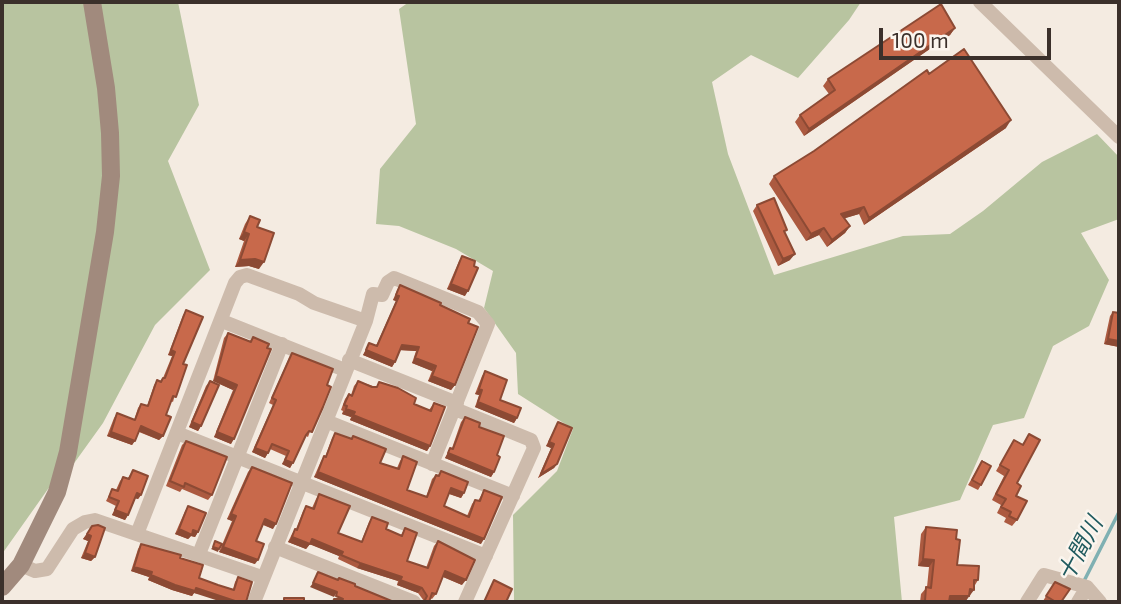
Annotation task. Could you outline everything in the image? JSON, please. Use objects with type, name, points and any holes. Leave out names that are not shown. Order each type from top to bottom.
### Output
[{"type":"street","points":[[2,587],[21,565],[57,492],[68,452],[105,232],[111,176],[110,133],[106,88],[92,2]]},
{"type":"street","points":[[980,2],[1119,137]]},
{"type":"street","points":[[137,534],[240,276],[247,275],[366,321]]},
{"type":"street","points":[[254,602],[366,321],[373,295],[382,295],[388,282],[394,278],[478,313],[488,324],[432,464]]},
{"type":"street","points":[[222,321],[456,406],[531,440],[534,448],[465,602]]},
{"type":"street","points":[[199,554],[282,344]]},
{"type":"street","points":[[326,421],[513,496]]},
{"type":"street","points":[[177,433],[486,556]]},
{"type":"street","points":[[21,565],[35,571],[47,569],[73,530],[85,522],[95,520],[262,577]]},
{"type":"street","points":[[275,547],[414,602]]},
{"type":"street","points":[[1027,602],[1044,576],[1087,587],[1100,602]]},
{"type":"street","points":[[1078,602],[1087,587]]},
{"type":"green space","points":[[2,2],[178,2],[199,105],[168,161],[210,270],[155,325],[103,423],[75,462],[48,489],[2,554]]},
{"type":"green space","points":[[409,2],[861,2],[849,20],[798,78],[751,55],[712,82],[728,154],[774,275],[903,236],[950,234],[983,211],[1042,162],[1097,134],[1119,157],[1119,219],[1081,233],[1109,280],[1089,326],[1053,346],[1024,418],[993,425],[960,500],[894,517],[902,602],[514,602],[513,515],[557,471],[573,429],[518,394],[516,353],[484,308],[493,271],[456,249],[399,226],[376,224],[380,169],[416,124],[399,9]]},
{"type":"building","points":[[941,4],[955,28],[809,129],[800,115],[835,90],[828,79]]},
{"type":"building","points":[[964,49],[1011,120],[869,218],[864,207],[841,214],[850,226],[832,240],[824,228],[811,234],[774,176],[814,151],[927,70],[929,74]]},
{"type":"building","points":[[774,198],[787,230],[784,231],[795,254],[783,259],[757,205]]},
{"type":"building","points":[[250,216],[260,220],[257,227],[274,233],[264,262],[255,259],[240,260],[249,234],[244,232]]},
{"type":"building","points":[[462,256],[475,261],[474,266],[478,268],[468,291],[451,284]]},
{"type":"building","points":[[400,285],[441,303],[440,305],[470,319],[468,323],[478,327],[455,385],[432,376],[436,366],[415,358],[419,347],[402,345],[395,362],[366,350],[369,343],[377,346],[399,296],[396,295]]},
{"type":"building","points":[[186,310],[203,317],[183,364],[187,365],[176,397],[173,396],[166,415],[171,417],[163,436],[141,426],[135,441],[111,432],[117,413],[135,420],[141,404],[148,406],[157,380],[161,382],[165,378],[175,352],[171,350]]},
{"type":"building","points":[[1113,312],[1119,313],[1119,341],[1108,339]]},
{"type":"building","points":[[228,333],[251,342],[253,337],[269,344],[267,348],[271,349],[234,439],[217,432],[237,385],[216,376]]},
{"type":"building","points":[[292,353],[333,369],[327,385],[331,387],[323,407],[312,432],[309,431],[306,435],[293,463],[285,460],[289,451],[272,444],[268,453],[255,448],[276,400],[272,398]]},
{"type":"building","points":[[485,371],[507,380],[500,400],[521,408],[517,418],[478,402]]},
{"type":"building","points":[[210,381],[219,385],[201,426],[192,422]]},
{"type":"building","points":[[358,381],[372,387],[377,387],[379,382],[398,388],[416,398],[414,404],[431,411],[434,403],[445,407],[430,446],[353,415],[355,412],[346,409],[347,406],[344,405],[349,394],[352,396]]},
{"type":"building","points":[[465,417],[480,423],[479,427],[504,436],[494,472],[448,453],[450,448],[453,449]]},
{"type":"building","points":[[558,422],[572,428],[557,464],[541,474],[554,444],[549,442]]},
{"type":"building","points":[[335,433],[352,439],[353,436],[386,449],[380,463],[399,469],[403,456],[417,462],[407,490],[427,497],[436,475],[439,476],[441,471],[468,482],[464,493],[451,488],[444,506],[469,517],[475,500],[480,501],[484,490],[502,497],[484,539],[318,472]]},
{"type":"building","points":[[1029,434],[1040,440],[1017,483],[1021,486],[1016,496],[1027,501],[1017,520],[1009,516],[1011,512],[1001,507],[1006,499],[996,494],[1009,470],[1000,465],[1014,440],[1023,445]]},
{"type":"building","points":[[186,441],[227,457],[212,495],[185,483],[184,487],[170,481]]},
{"type":"building","points":[[982,461],[991,466],[981,485],[972,480]]},
{"type":"building","points":[[252,467],[292,483],[276,524],[265,519],[256,541],[264,544],[258,560],[223,547],[236,516],[231,514]]},
{"type":"building","points":[[133,470],[148,476],[141,495],[137,493],[128,515],[115,510],[119,501],[109,497],[112,489],[118,491],[123,477],[129,479]]},
{"type":"building","points":[[319,494],[350,506],[338,533],[362,542],[372,517],[388,523],[386,529],[402,536],[405,528],[417,533],[407,561],[428,568],[438,541],[475,560],[466,580],[445,571],[436,594],[432,593],[429,602],[424,602],[427,596],[422,588],[400,580],[402,577],[341,555],[343,552],[312,539],[310,544],[292,537],[306,506],[314,509]]},
{"type":"building","points":[[188,506],[206,513],[198,532],[193,530],[192,535],[179,529]]},
{"type":"building","points":[[92,526],[105,528],[95,557],[85,553],[91,536],[87,534]]},
{"type":"building","points":[[926,527],[957,530],[956,539],[960,540],[957,565],[979,566],[978,580],[974,580],[974,590],[970,589],[969,596],[950,596],[949,602],[925,601],[926,587],[931,588],[934,560],[923,559]]},
{"type":"building","points":[[215,541],[222,544],[219,549],[213,547]]},
{"type":"building","points":[[141,544],[181,555],[180,558],[203,565],[199,578],[218,585],[234,590],[238,577],[252,582],[246,602],[175,585],[151,575],[152,572],[134,567]]},
{"type":"building","points":[[318,572],[355,584],[394,602],[333,602],[334,599],[343,599],[336,596],[337,592],[313,583]]},
{"type":"building","points":[[494,580],[512,589],[506,602],[484,602]]},
{"type":"building","points":[[1055,582],[1070,589],[1061,602],[1046,596]]},
{"type":"building","points":[[284,598],[304,598],[304,602],[284,602]]},
{"type":"waterway","name":"十間川","points":[[1083,583],[1119,512]]}]
